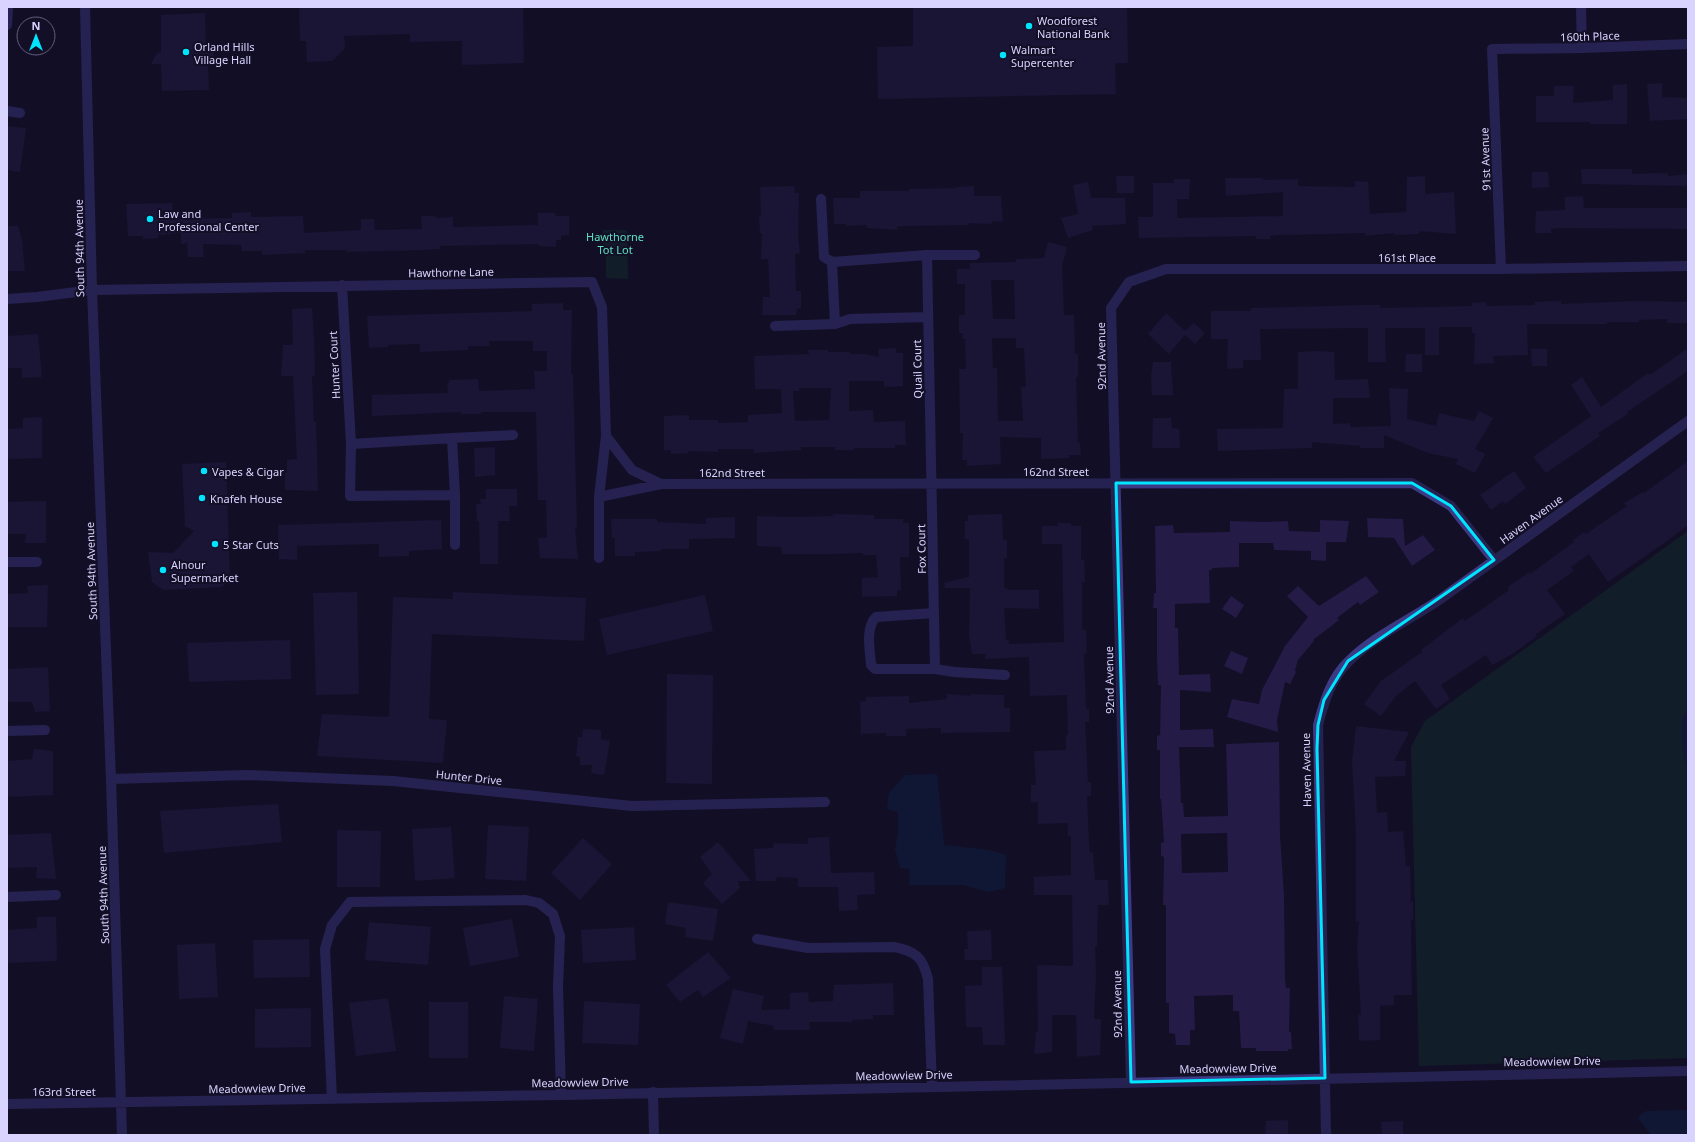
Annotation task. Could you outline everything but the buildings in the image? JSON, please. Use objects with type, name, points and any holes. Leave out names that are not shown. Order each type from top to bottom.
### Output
[{"type":"street","points":[[7,26],[8,7]]},
{"type":"street","name":"South 94th Avenue","points":[[85,7],[92,290],[111,779],[122,1135]]},
{"type":"street","points":[[1581,7],[1582,48]]},
{"type":"street","name":"160th Place","points":[[1492,49],[1582,48],[1688,44]]},
{"type":"street","name":"91st Avenue","points":[[1492,49],[1501,269]]},
{"type":"street","points":[[7,111],[20,113]]},
{"type":"street","points":[[821,199],[824,257],[832,262],[927,255],[975,255]]},
{"type":"street","name":"Quail Court","points":[[927,255],[932,484]]},
{"type":"street","points":[[832,262],[835,324]]},
{"type":"street","name":"161st Place","points":[[1129,282],[1166,269],[1501,269],[1688,266]]},
{"type":"street","name":"Hawthorne Lane","points":[[7,299],[92,290],[592,282],[602,307],[606,436],[600,497],[600,558]]},
{"type":"street","name":"92nd Avenue","points":[[1129,282],[1111,308],[1131,1082]]},
{"type":"street","name":"Hunter Court","points":[[342,285],[351,444],[350,496],[455,495]]},
{"type":"street","points":[[774,326],[835,324],[850,319],[928,317]]},
{"type":"street","name":"Haven Avenue","points":[[1326,1135],[1317,749],[1318,725],[1324,700],[1335,679],[1348,661],[1365,647],[1435,602],[1688,421]]},
{"type":"street","points":[[351,444],[513,435]]},
{"type":"street","name":"162nd Street","points":[[606,436],[632,470],[661,484],[1412,483],[1451,506],[1494,560]]},
{"type":"street","points":[[452,438],[455,495],[455,545]]},
{"type":"street","points":[[600,497],[661,484]]},
{"type":"street","name":"Fox Court","points":[[932,484],[935,669]]},
{"type":"street","points":[[7,562],[37,562]]},
{"type":"street","points":[[934,613],[876,617],[872,621],[869,631],[871,665],[875,669],[935,669],[954,672],[1005,675]]},
{"type":"street","points":[[7,731],[45,730]]},
{"type":"street","name":"Hunter Drive","points":[[111,779],[247,775],[394,781],[632,806],[825,802]]},
{"type":"street","points":[[7,897],[56,895]]},
{"type":"street","points":[[332,1099],[325,949],[332,925],[350,902],[526,900],[539,903],[553,914],[560,936],[558,986],[561,1095]]},
{"type":"street","points":[[757,939],[808,948],[894,947],[906,949],[915,954],[925,967],[928,979],[932,1087]]},
{"type":"street","name":"Meadowview Drive","points":[[121,1103],[1688,1071]]},
{"type":"street","points":[[653,1092],[654,1135]]},
{"type":"street","name":"163rd Street","points":[[7,1104],[121,1103]]},
{"type":"highlighted area","points":[[1116,483],[1412,483],[1451,506],[1494,560],[1348,661],[1324,700],[1318,725],[1317,749],[1325,1078],[1131,1082]]},
{"type":"green space","name":"Hawthorne Tot Lot","points":[[603,230],[627,230],[628,279],[606,278],[606,251],[603,250]]},
{"type":"green space","points":[[1688,531],[1688,1058],[1419,1066],[1411,747],[1425,721]]},
{"type":"water","points":[[1688,707],[1688,771],[1683,753],[1681,734],[1682,719]]},
{"type":"water","points":[[937,774],[944,845],[989,850],[1006,855],[1005,888],[989,892],[963,885],[909,885],[910,869],[900,868],[895,849],[898,833],[898,812],[887,809],[889,793],[905,775]]},
{"type":"water","points":[[1688,1110],[1688,1135],[1651,1135],[1638,1118],[1641,1114],[1647,1111]]},
{"type":"place","name":"Woodforest National Bank","points":[[1029,26]]},
{"type":"place","name":"Orland Hills Village Hall","points":[[186,52]]},
{"type":"place","name":"Walmart Supercenter","points":[[1003,55]]},
{"type":"place","name":"Law and Professional Center","points":[[150,219]]},
{"type":"place","name":"Vapes & Cigar","points":[[204,471]]},
{"type":"place","name":"Knafeh House","points":[[202,498]]},
{"type":"place","name":"5 Star Cuts","points":[[215,544]]},
{"type":"place","name":"Alnour Supermarket","points":[[163,570]]}]
